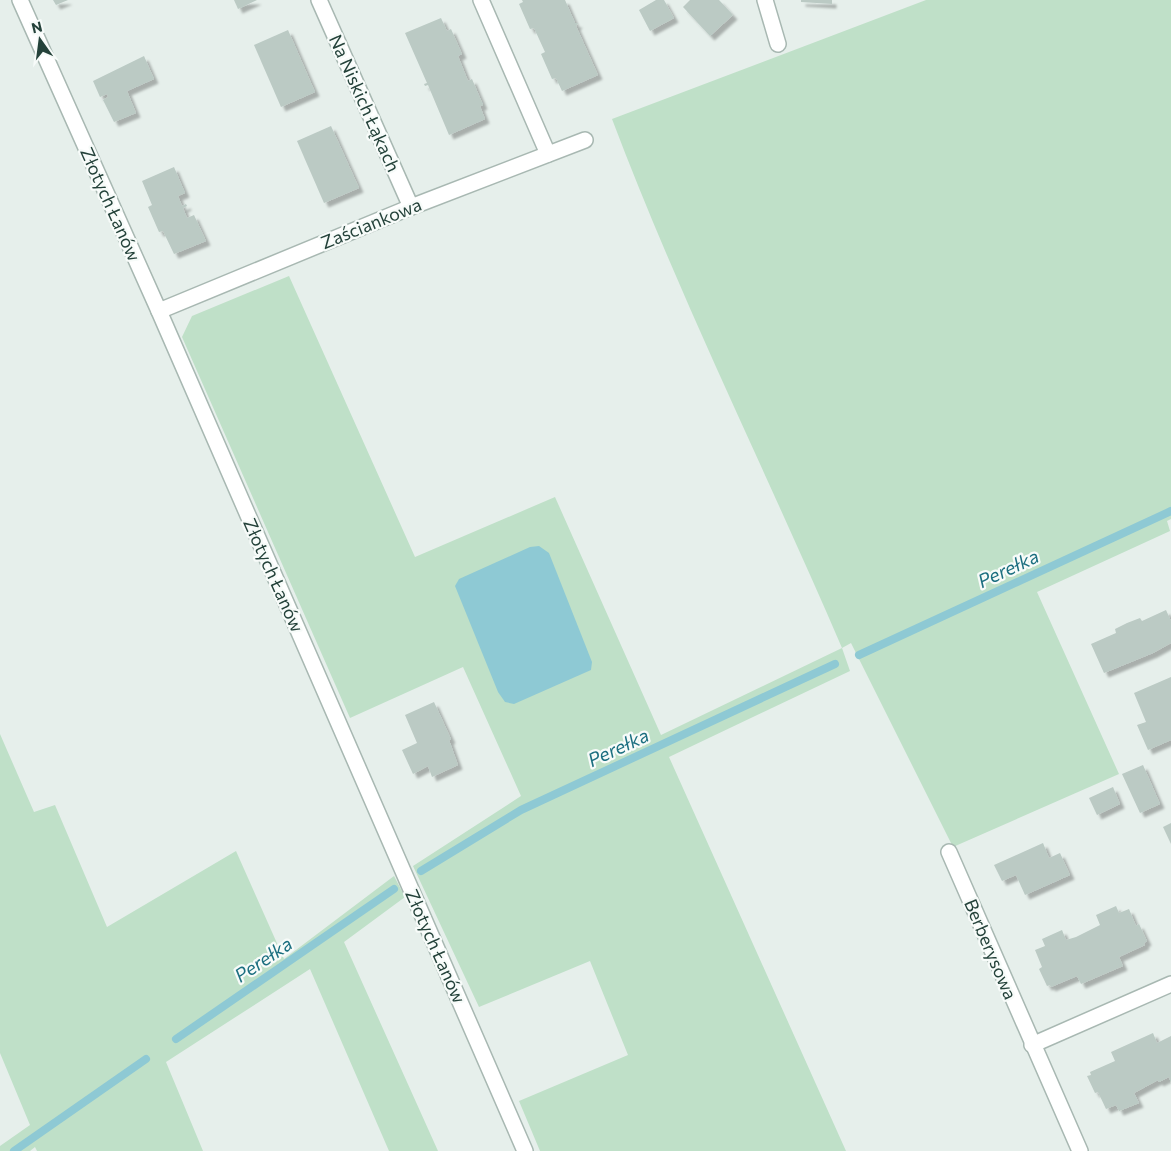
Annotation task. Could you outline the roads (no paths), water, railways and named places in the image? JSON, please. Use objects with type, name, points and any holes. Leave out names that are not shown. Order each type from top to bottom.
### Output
[{"type":"street","name":"Złotych Łanów","points":[[20,0],[159,311],[525,1151]]},
{"type":"street","name":"Na Niskich Łąkach","points":[[319,0],[411,207]]},
{"type":"street","points":[[481,0],[548,154]]},
{"type":"street","points":[[765,0],[778,44]]},
{"type":"street","name":"Zaściankowa","points":[[159,311],[411,207],[585,140]]},
{"type":"street","name":"Berberysowa","points":[[950,852],[1032,1045],[1080,1151]]},
{"type":"street","points":[[1032,1045],[1171,984]]},
{"type":"water","points":[[539,546],[549,553],[592,662],[591,670],[514,704],[505,702],[498,692],[455,586],[459,579],[530,547]]},
{"type":"waterway","name":"Perełka","points":[[859,655],[1171,511]]},
{"type":"waterway","name":"Perełka","points":[[421,871],[521,810],[835,664]]},
{"type":"waterway","name":"Perełka","points":[[176,1039],[394,889]]},
{"type":"waterway","name":"Perełka","points":[[14,1151],[146,1059]]}]
